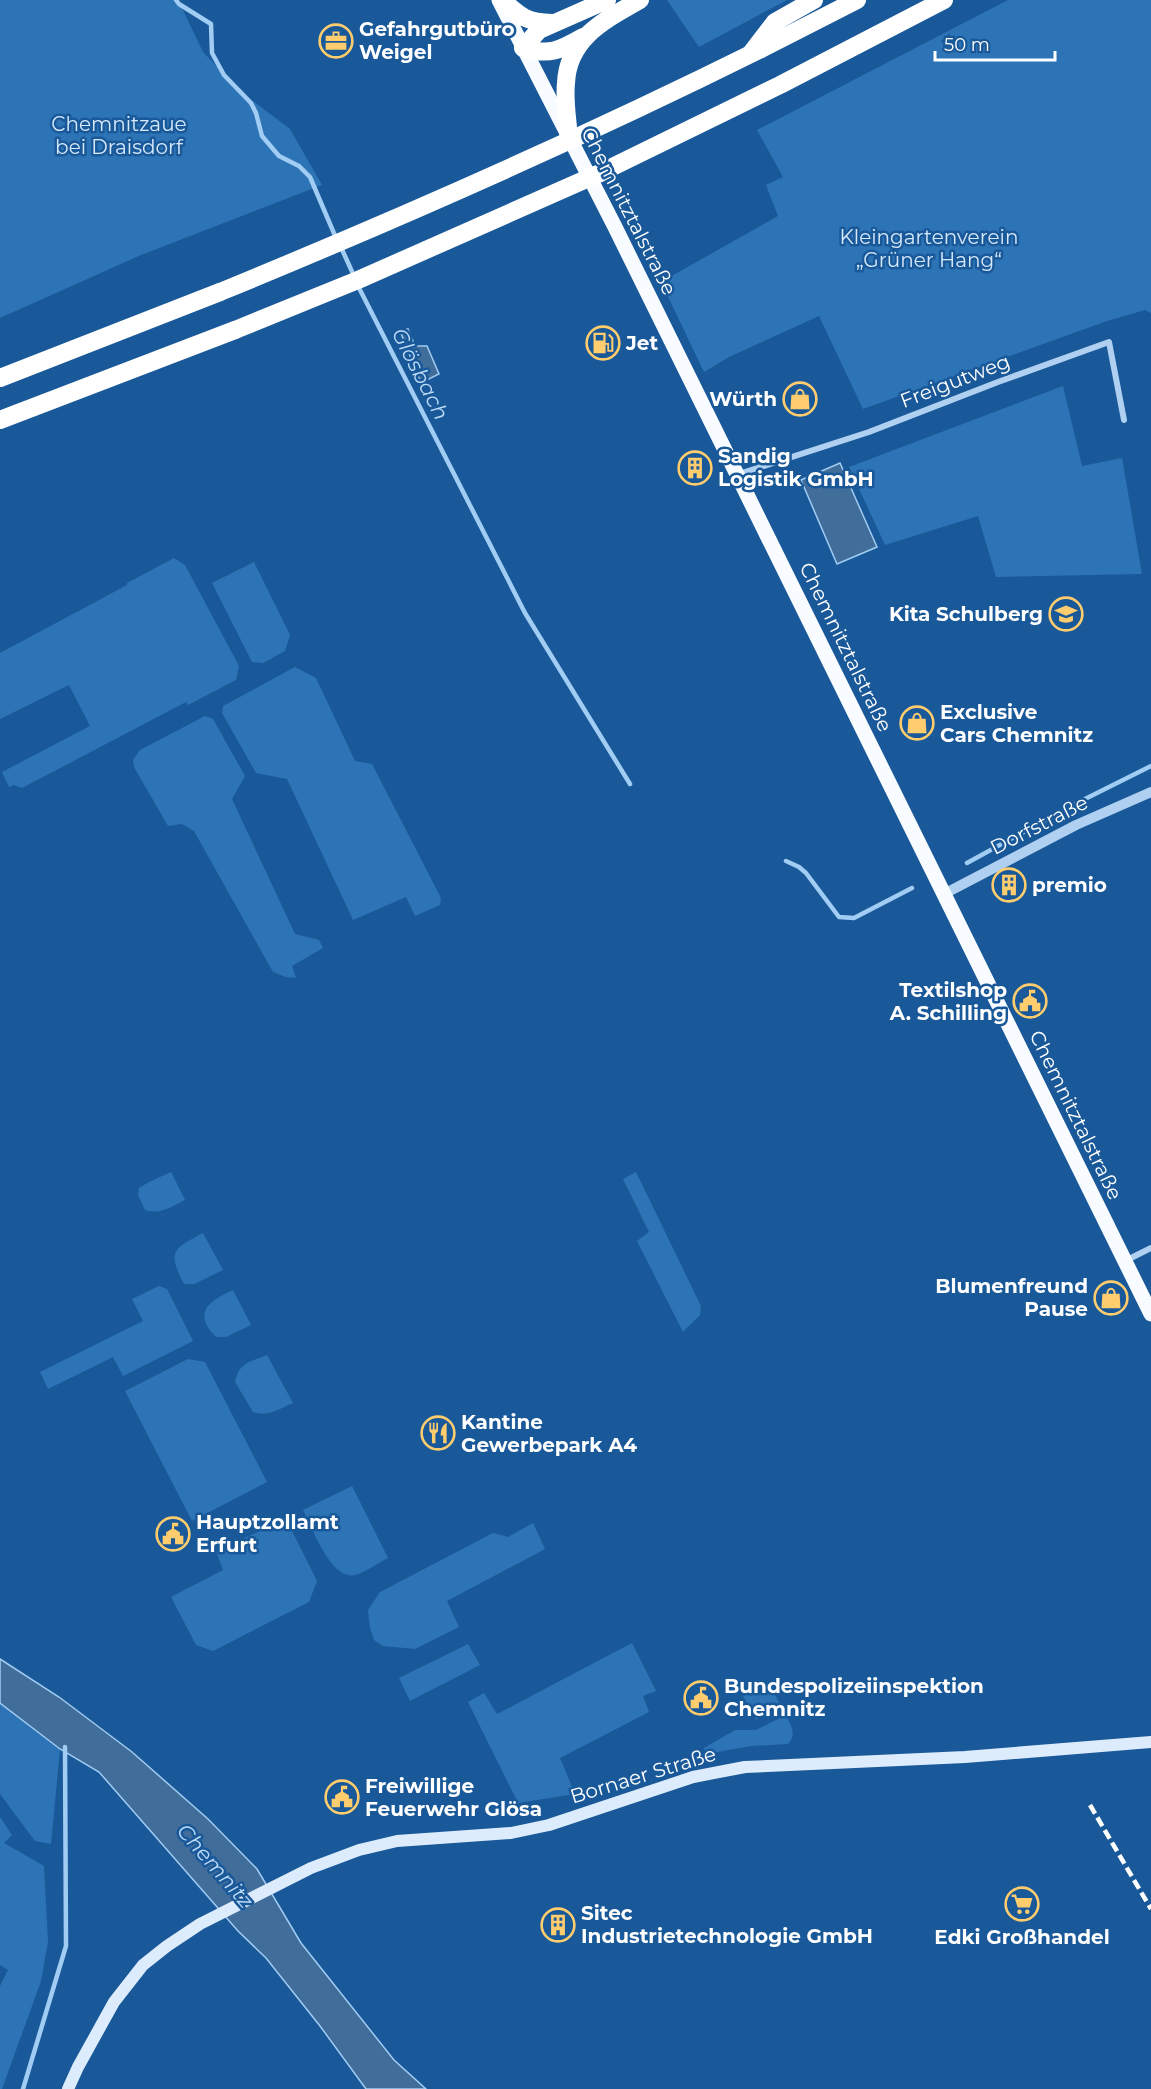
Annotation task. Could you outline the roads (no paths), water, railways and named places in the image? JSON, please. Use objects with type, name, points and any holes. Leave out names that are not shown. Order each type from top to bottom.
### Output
[{"type":"highway","points":[[501,0],[521,18],[552,24]]},
{"type":"highway","points":[[607,0],[539,30],[523,48],[540,53],[564,48],[639,0]]},
{"type":"highway","points":[[756,49],[775,22],[814,0]]},
{"type":"highway","points":[[0,378],[360,235],[501,173],[857,0]]},
{"type":"highway","points":[[0,420],[235,330],[368,276],[519,210],[681,135],[944,0]]},
{"type":"highway","points":[[569,140],[567,73],[576,49],[585,36]]},
{"type":"main road","name":"Chemnitztalstraße","points":[[501,0],[1151,1314]]},
{"type":"main road","name":"Bornaer Straße","points":[[68,2089],[103,2022],[126,1985],[143,1965],[200,1924],[329,1860],[396,1841],[511,1833],[549,1825],[647,1791],[718,1771],[777,1764],[965,1757],[1151,1742]]},
{"type":"street","name":"Freigutweg","points":[[737,474],[869,432],[1109,342],[1124,420]]},
{"type":"street","name":"Dorfstraße","points":[[944,894],[1076,825],[1151,792]]},
{"type":"street","points":[[1125,1261],[1151,1248]]},
{"type":"water","points":[[408,329],[415,346],[427,346],[439,374],[421,383],[400,331]]},
{"type":"water","points":[[840,463],[877,547],[837,564],[801,480]]},
{"type":"water","name":"Chemnitz","points":[[0,1659],[59,1697],[132,1752],[208,1819],[257,1869],[301,1943],[394,2060],[426,2089],[366,2089],[266,1958],[238,1931],[99,1772],[60,1749],[0,1703]]},
{"type":"waterway","name":"Glösbach","points":[[176,0],[211,24],[212,53],[224,75],[251,103],[262,136],[279,156],[299,166],[310,177],[336,238]]},
{"type":"waterway","name":"Glösbach","points":[[340,245],[354,276]]},
{"type":"waterway","name":"Glösbach","points":[[357,284],[525,613],[630,784]]},
{"type":"waterway","name":"Glösbach","points":[[1071,806],[1151,766]]},
{"type":"waterway","name":"Glösbach","points":[[967,863],[1058,813]]},
{"type":"waterway","name":"Glösbach","points":[[786,861],[806,873],[839,917],[854,918],[912,888]]},
{"type":"waterway","points":[[23,2089],[66,1946],[65,1747]]},
{"type":"railway","points":[[1090,1805],[1151,1909]]},
{"type":"place","name":"Gefahrgutbüro Weigel","points":[[336,41]]},
{"type":"place","name":"Jet","points":[[603,343]]},
{"type":"place","name":"Würth","points":[[800,399]]},
{"type":"place","name":"Sandig Logistik GmbH","points":[[695,468]]},
{"type":"place","name":"Kita Schulberg","points":[[1066,614]]},
{"type":"place","name":"Exclusive Cars Chemnitz","points":[[917,723]]},
{"type":"place","name":"premio","points":[[1009,885]]},
{"type":"place","name":"Textilshop A. Schilling","points":[[1030,1001]]},
{"type":"place","name":"Blumenfreund Pause","points":[[1111,1298]]},
{"type":"place","name":"Kantine Gewerbepark A4","points":[[438,1433]]},
{"type":"place","name":"Hauptzollamt Erfurt","points":[[173,1534]]},
{"type":"place","name":"Bundespolizeiinspektion Chemnitz","points":[[701,1698]]},
{"type":"place","name":"Freiwillige Feuerwehr Glösa","points":[[342,1797]]},
{"type":"place","name":"Edki Großhandel","points":[[1022,1904]]},
{"type":"place","name":"Sitec Industrietechnologie GmbH","points":[[558,1925]]},
{"type":"park label","name":"Chemnitzaue bei Draisdorf","points":[[119,136]]},
{"type":"park label","name":"Kleingartenverein „Grüner Hang“","points":[[929,248]]}]
